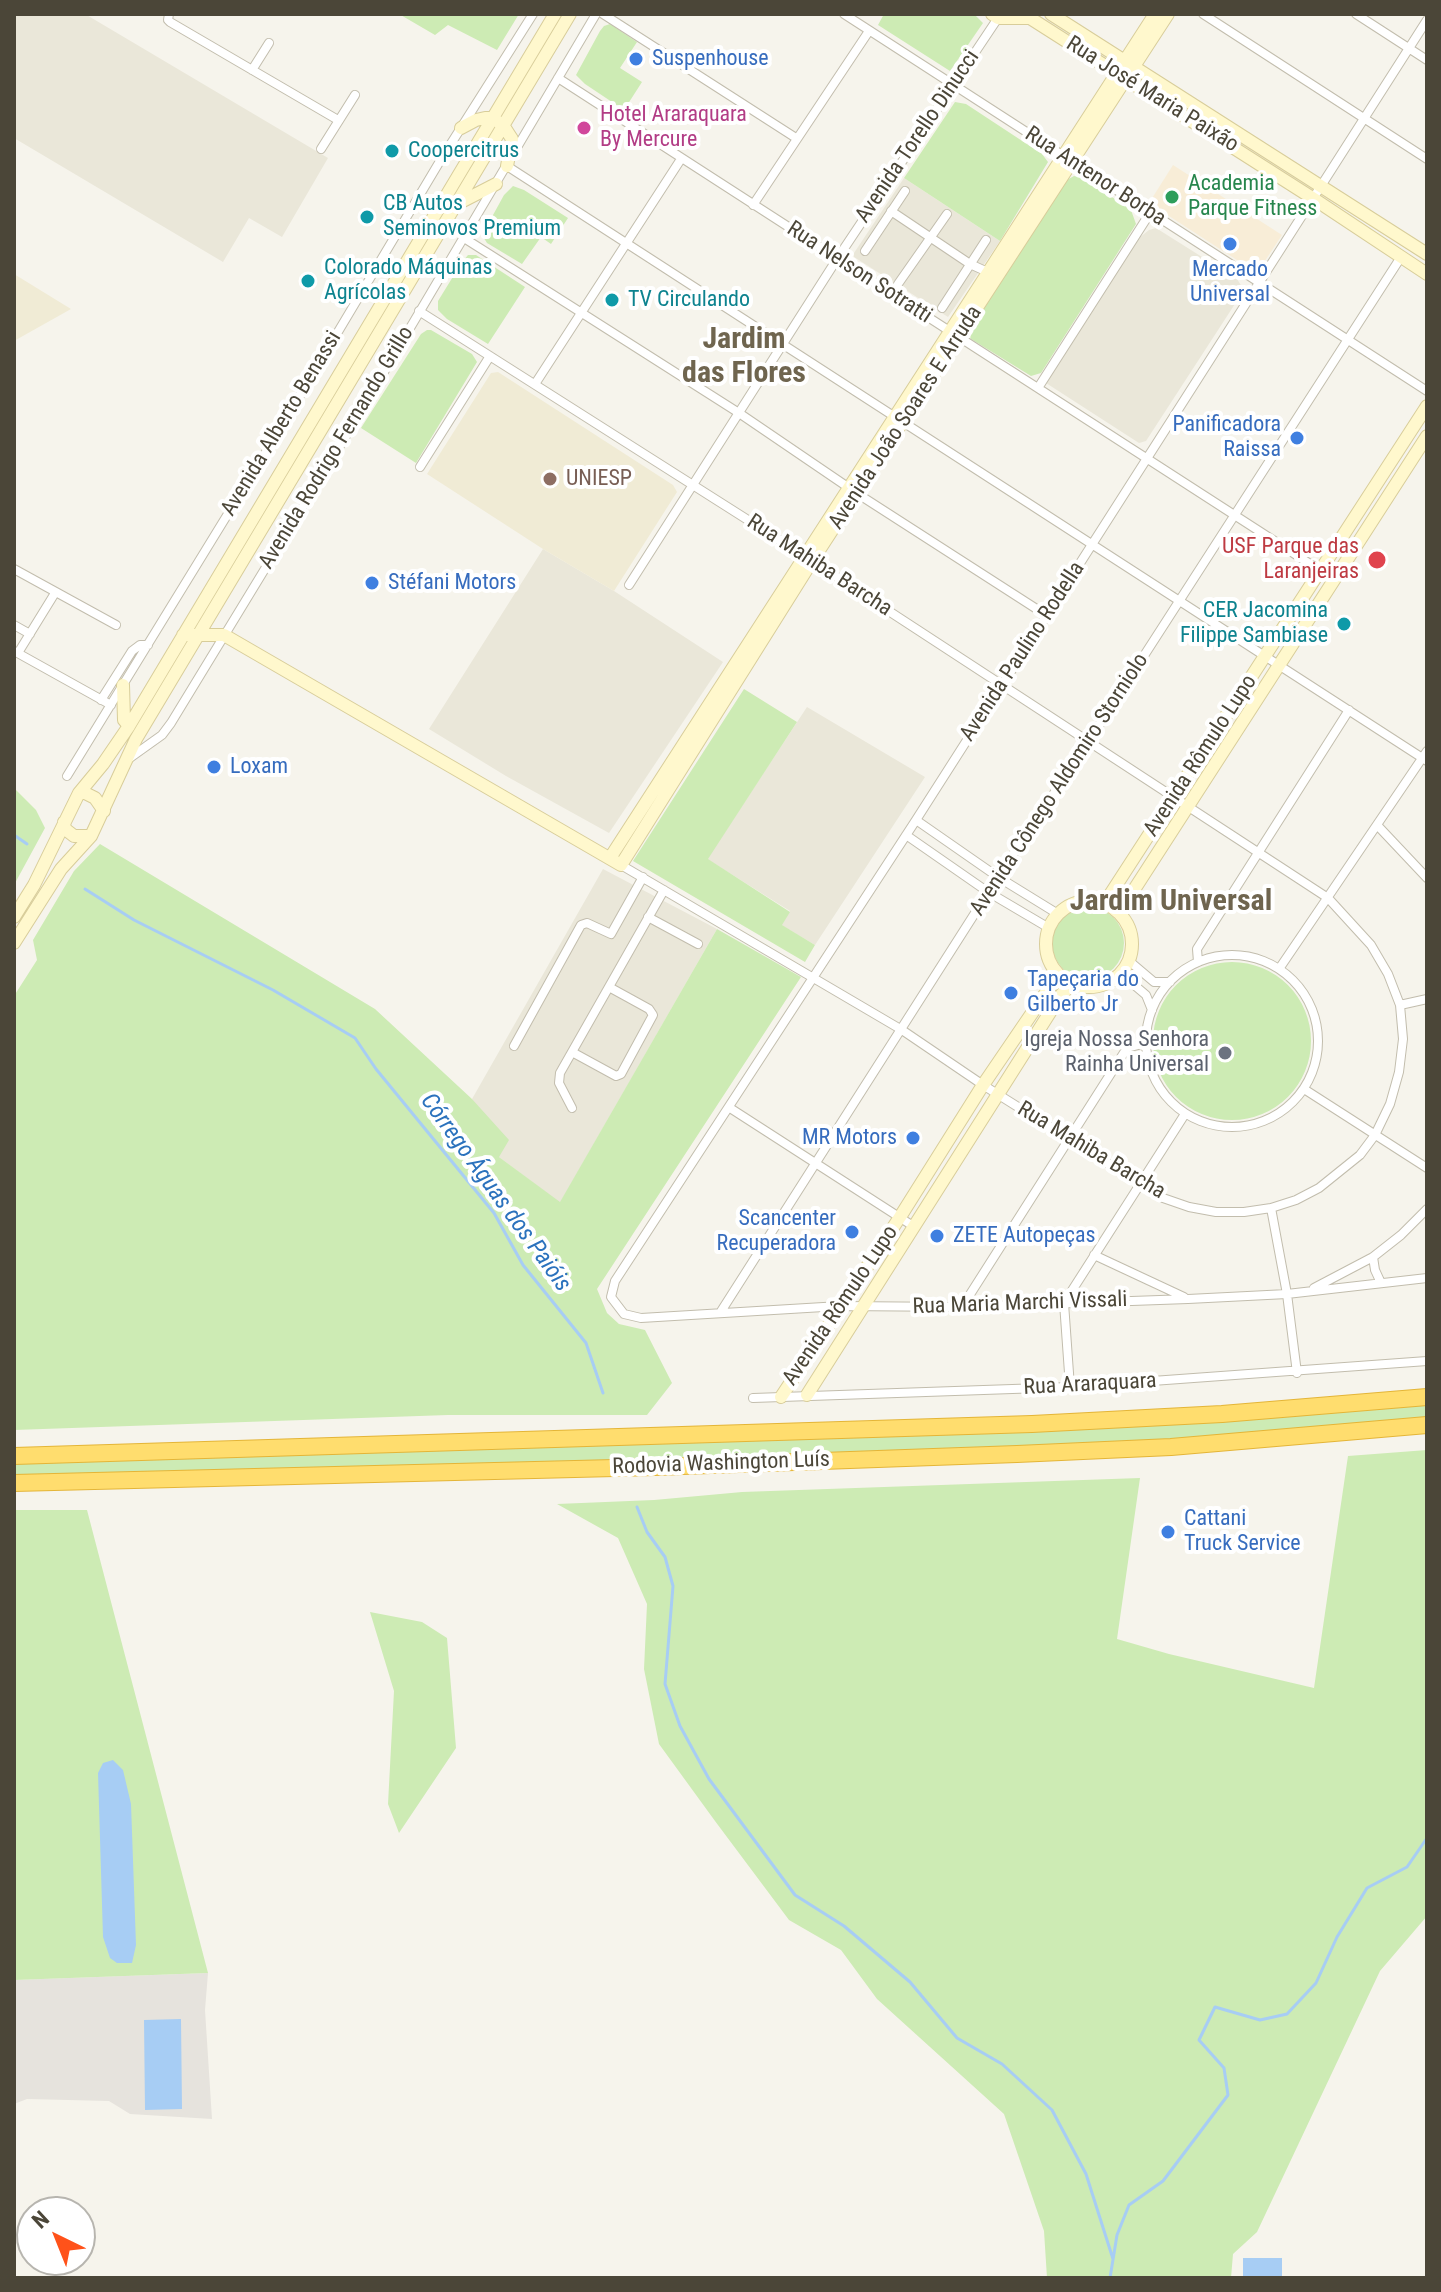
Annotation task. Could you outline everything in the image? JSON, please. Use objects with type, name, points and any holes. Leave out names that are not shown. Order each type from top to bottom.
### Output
[{"type":"highway","name":"Rodovia Washington Luís","points":[[14,1456],[1032,1424],[1222,1414],[1427,1397]]},
{"type":"highway","name":"Rodovia Washington Luís","points":[[14,1483],[1032,1453],[1171,1447],[1427,1425]]},
{"type":"street","points":[[169,14],[170,22],[338,120]]},
{"type":"street","name":"Avenida Alberto Benassi","points":[[67,776],[533,14]]},
{"type":"street","points":[[14,943],[61,869],[91,836],[136,739],[456,205],[555,14]]},
{"type":"street","points":[[14,917],[34,885],[79,793],[103,764],[498,122],[570,14]]},
{"type":"street","name":"Avenida Rodrigo Fernando Grillo","points":[[126,760],[162,735],[171,723],[596,14]]},
{"type":"street","points":[[603,14],[796,138]]},
{"type":"street","name":"Rua Antenor Borba","points":[[844,14],[1427,391]]},
{"type":"street","name":"Rua José Maria Paixão","points":[[1051,14],[1124,69],[1427,274]]},
{"type":"street","name":"Avenida João Soares E Arruda","points":[[615,861],[1067,159],[1155,14]]},
{"type":"street","name":"Avenida João Soares E Arruda","points":[[1124,69],[1168,14]]},
{"type":"street","points":[[1203,14],[1427,159]]},
{"type":"street","points":[[1356,14],[1427,60]]},
{"type":"street","name":"Rua José Maria Paixão","points":[[997,15],[1030,18],[1124,69],[1322,187],[1427,254]]},
{"type":"street","name":"Avenida Torello Dinucci","points":[[629,585],[997,15]]},
{"type":"street","name":"Avenida Paulino Rodella","points":[[616,1306],[611,1297],[615,1281],[916,820],[1427,20]]},
{"type":"street","points":[[753,205],[869,31]]},
{"type":"street","points":[[252,70],[269,43]]},
{"type":"street","name":"Rua Nelson Sotratti","points":[[558,78],[1321,571]]},
{"type":"street","points":[[321,149],[355,95]]},
{"type":"street","points":[[461,128],[476,120],[498,122],[512,139],[507,166],[784,343],[899,421],[1426,757],[1279,969]]},
{"type":"street","points":[[535,384],[681,159]]},
{"type":"street","points":[[456,205],[496,184]]},
{"type":"street","points":[[865,251],[905,191]]},
{"type":"street","points":[[891,211],[970,264],[993,274]]},
{"type":"street","points":[[1038,388],[1150,213]]},
{"type":"street","points":[[898,284],[947,214]]},
{"type":"street","points":[[464,238],[739,413],[853,491],[1046,615]]},
{"type":"street","points":[[942,308],[986,240]]},
{"type":"street","name":"Avenida Cônego Aldomiro Storniolo","points":[[720,1313],[988,892],[1401,257]]},
{"type":"street","name":"Rua Mahiba Barcha","points":[[183,635],[224,635],[813,976],[1163,1198],[1216,1212],[1271,1208],[1319,1188],[1341,1173],[1375,1135],[1390,1104],[1399,1072],[1403,1039],[1400,1005],[1388,974],[1371,945],[1328,898],[808,558],[419,311]]},
{"type":"street","points":[[420,467],[490,356]]},
{"type":"street","name":"Avenida Rômulo Lupo","points":[[1104,904],[1427,406]]},
{"type":"street","name":"Avenida Rômulo Lupo","points":[[1119,913],[1427,436]]},
{"type":"street","points":[[14,569],[116,625]]},
{"type":"street","points":[[55,593],[16,652],[101,700],[126,723]]},
{"type":"street","points":[[14,625],[30,634]]},
{"type":"street","points":[[101,700],[132,651],[140,645],[148,645]]},
{"type":"street","points":[[123,685],[126,723]]},
{"type":"street","points":[[1198,962],[1197,949],[1349,710]]},
{"type":"street","points":[[79,793],[95,798],[104,811]]},
{"type":"street","points":[[916,820],[1058,914]]},
{"type":"street","points":[[64,822],[65,829],[74,836],[91,836]]},
{"type":"street","points":[[1377,825],[1427,878]]},
{"type":"street","points":[[906,835],[988,892],[1049,928]]},
{"type":"street","points":[[514,1046],[581,925],[587,923],[611,934],[643,877]]},
{"type":"street","points":[[572,1108],[558,1078],[664,890]]},
{"type":"street","points":[[1080,902],[1104,904],[1119,913],[1131,935],[1128,960],[1120,973],[1098,986],[1085,987],[1072,984],[1058,975],[1046,953],[1049,928],[1058,914],[1080,902]]},
{"type":"street","points":[[648,917],[698,944]]},
{"type":"street","points":[[1239,956],[1264,961],[1279,969],[1303,993],[1316,1023],[1316,1057],[1304,1089],[1280,1112],[1249,1125],[1216,1126],[1185,1114],[1157,1083],[1148,1059],[1146,1043],[1152,1010],[1171,982],[1198,962],[1214,957],[1239,956]]},
{"type":"street","points":[[1128,960],[1154,982],[1171,982]]},
{"type":"street","points":[[1120,973],[1146,995],[1152,1010]]},
{"type":"street","name":"Avenida Rômulo Lupo","points":[[781,1397],[1058,975]]},
{"type":"street","name":"Avenida Rômulo Lupo","points":[[807,1395],[1061,995],[1072,984]]},
{"type":"street","points":[[572,1052],[616,1076],[621,1074],[653,1015],[649,1009],[609,987]]},
{"type":"street","points":[[1400,1005],[1427,999]]},
{"type":"street","points":[[962,1307],[1127,1048],[1146,1043]]},
{"type":"street","points":[[1304,1089],[1427,1168]]},
{"type":"street","points":[[730,1108],[913,1226]]},
{"type":"street","points":[[1070,1387],[1064,1303],[1185,1114]]},
{"type":"street","points":[[1271,1208],[1287,1294],[1297,1373]]},
{"type":"street","points":[[1311,1290],[1373,1257],[1427,1209]]},
{"type":"street","points":[[1094,1255],[1188,1299]]},
{"type":"street","points":[[1373,1257],[1381,1283]]},
{"type":"street","name":"Rua Maria Marchi Vissali","points":[[616,1306],[624,1314],[641,1318],[840,1306],[962,1307],[1287,1294],[1427,1278]]},
{"type":"street","name":"Rua Araraquara","points":[[753,1398],[1070,1387],[1297,1373],[1427,1361]]},
{"type":"shaded area","points":[[14,14],[85,14],[328,158],[282,237],[249,218],[223,262],[14,138]]},
{"type":"shaded area","points":[[1173,165],[1282,235],[1257,273],[1149,203]]},
{"type":"shaded area","points":[[904,178],[1000,241],[948,317],[854,257]]},
{"type":"shaded area","points":[[1156,228],[1237,279],[1244,290],[1146,441],[1139,443],[1046,383],[1139,238]]},
{"type":"shaded area","points":[[14,274],[71,309],[14,341]]},
{"type":"shaded area","name":"UNIESP","points":[[498,372],[673,485],[677,492],[614,591],[427,474],[491,373]]},
{"type":"shaded area","points":[[543,549],[723,662],[609,833],[429,729]]},
{"type":"shaded area","points":[[807,707],[925,777],[815,945],[781,925],[790,911],[707,859]]},
{"type":"shaded area","points":[[603,869],[717,929],[560,1203],[499,1157],[472,1099]]},
{"type":"shaded area","points":[[208,1973],[205,2010],[212,2119],[130,2114],[109,2101],[27,2099],[14,2104],[14,1980]]},
{"type":"green space","points":[[399,14],[519,14],[497,50],[448,25],[435,35]]},
{"type":"green space","points":[[884,14],[974,14],[983,23],[950,71],[878,25]]},
{"type":"green space","points":[[610,24],[637,42],[620,68],[642,82],[624,110],[576,75],[600,31]]},
{"type":"green space","points":[[955,102],[966,104],[1042,154],[1048,162],[1000,241],[904,178]]},
{"type":"green space","points":[[1074,176],[1084,178],[1131,210],[1136,224],[1041,373],[1031,376],[971,339],[968,331],[1065,181]]},
{"type":"green space","points":[[513,186],[568,218],[551,244],[541,237],[522,264],[487,243],[482,235],[504,195]]},
{"type":"green space","points":[[468,255],[476,255],[525,287],[488,344],[438,310],[438,301]]},
{"type":"green space","points":[[427,330],[472,354],[477,362],[416,463],[361,428],[421,334]]},
{"type":"green space","points":[[744,689],[797,722],[708,859],[790,912],[782,925],[815,945],[805,962],[633,861]]},
{"type":"green space","points":[[14,788],[36,810],[45,828],[14,885]]},
{"type":"green space","points":[[100,844],[375,1009],[472,1099],[509,1140],[499,1157],[560,1202],[717,929],[801,977],[597,1289],[607,1313],[619,1324],[645,1330],[672,1383],[647,1415],[448,1415],[14,1430],[14,996],[37,960],[33,940],[74,871]]},
{"type":"green space","points":[[1088,907],[1114,917],[1124,943],[1114,969],[1088,979],[1062,969],[1052,943],[1062,917]]},
{"type":"green space","points":[[1232,962],[1262,968],[1288,985],[1305,1011],[1311,1041],[1305,1071],[1288,1097],[1262,1114],[1232,1120],[1202,1114],[1176,1097],[1159,1071],[1153,1041],[1159,1011],[1176,985],[1202,968]]},
{"type":"green space","points":[[1427,1401],[1427,1420],[1120,1444],[713,1459],[14,1478],[14,1461]]},
{"type":"green space","points":[[1427,1450],[1427,1916],[1380,1971],[1257,2232],[1233,2254],[1231,2278],[1047,2278],[1044,2231],[1004,2114],[877,1999],[841,1950],[789,1920],[715,1821],[659,1744],[644,1669],[647,1604],[618,1538],[557,1504],[742,1492],[1140,1478],[1117,1639],[1314,1688],[1348,1456]]},
{"type":"green space","points":[[14,1510],[87,1510],[208,1973],[14,1980]]},
{"type":"green space","points":[[370,1612],[422,1622],[447,1638],[456,1748],[399,1833],[388,1804],[394,1691]]},
{"type":"water","points":[[113,1760],[123,1770],[131,1804],[136,1945],[132,1963],[117,1963],[110,1958],[103,1937],[98,1773],[103,1763]]},
{"type":"water","points":[[181,2019],[182,2109],[145,2110],[144,2020]]},
{"type":"water","points":[[1243,2258],[1282,2258],[1282,2278],[1243,2278]]},
{"type":"waterway","name":"Córrego Águas dos Paióis","points":[[14,835],[27,844]]},
{"type":"waterway","name":"Córrego Águas dos Paióis","points":[[85,889],[134,920],[273,990],[355,1038],[376,1069],[494,1213],[523,1265],[586,1343],[603,1393]]},
{"type":"waterway","name":"Córrego Águas dos Paióis","points":[[637,1507],[647,1532],[665,1557],[673,1586],[665,1684],[680,1726],[709,1779],[795,1895],[844,1926],[910,1982],[957,2038],[1002,2064],[1052,2110],[1086,2174],[1113,2259]]},
{"type":"waterway","points":[[1110,2278],[1117,2235],[1129,2205],[1163,2181],[1228,2095],[1224,2068],[1199,2040],[1215,2007],[1260,2020],[1287,2014],[1316,1983],[1337,1937],[1367,1888],[1407,1867],[1427,1838]]},
{"type":"place","name":"Suspenhouse","points":[[636,59]]},
{"type":"place","name":"Hotel Araraquara By Mercure","points":[[584,128]]},
{"type":"place","name":"Coopercitrus","points":[[392,151]]},
{"type":"place","name":"Academia Parque Fitness","points":[[1172,197]]},
{"type":"place","name":"CB Autos Seminovos Premium","points":[[367,217]]},
{"type":"place","name":"Mercado Universal","points":[[1230,244]]},
{"type":"place","name":"Colorado Máquinas Agrícolas","points":[[308,281]]},
{"type":"place","name":"TV Circulando","points":[[612,300]]},
{"type":"place","name":"Panificadora Raissa","points":[[1297,438]]},
{"type":"place","name":"UNIESP","points":[[550,479]]},
{"type":"place","name":"USF Parque das Laranjeiras","points":[[1377,560]]},
{"type":"place","name":"Stéfani Motors","points":[[372,583]]},
{"type":"place","name":"CER Jacomina Filippe Sambiase","points":[[1344,624]]},
{"type":"place","name":"Loxam","points":[[214,767]]},
{"type":"place","name":"Tapeçaria do Gilberto Jr","points":[[1011,993]]},
{"type":"place","name":"Igreja Nossa Senhora Rainha Universal","points":[[1225,1053]]},
{"type":"place","name":"MR Motors","points":[[913,1138]]},
{"type":"place","name":"Scancenter Recuperadora","points":[[852,1232]]},
{"type":"place","name":"ZETE Autopeças","points":[[937,1236]]},
{"type":"place","name":"Cattani Truck Service","points":[[1168,1532]]},
{"type":"district","name":"Jardim das Flores","points":[[744,357]]},
{"type":"district","name":"Jardim Universal","points":[[1171,902]]}]
